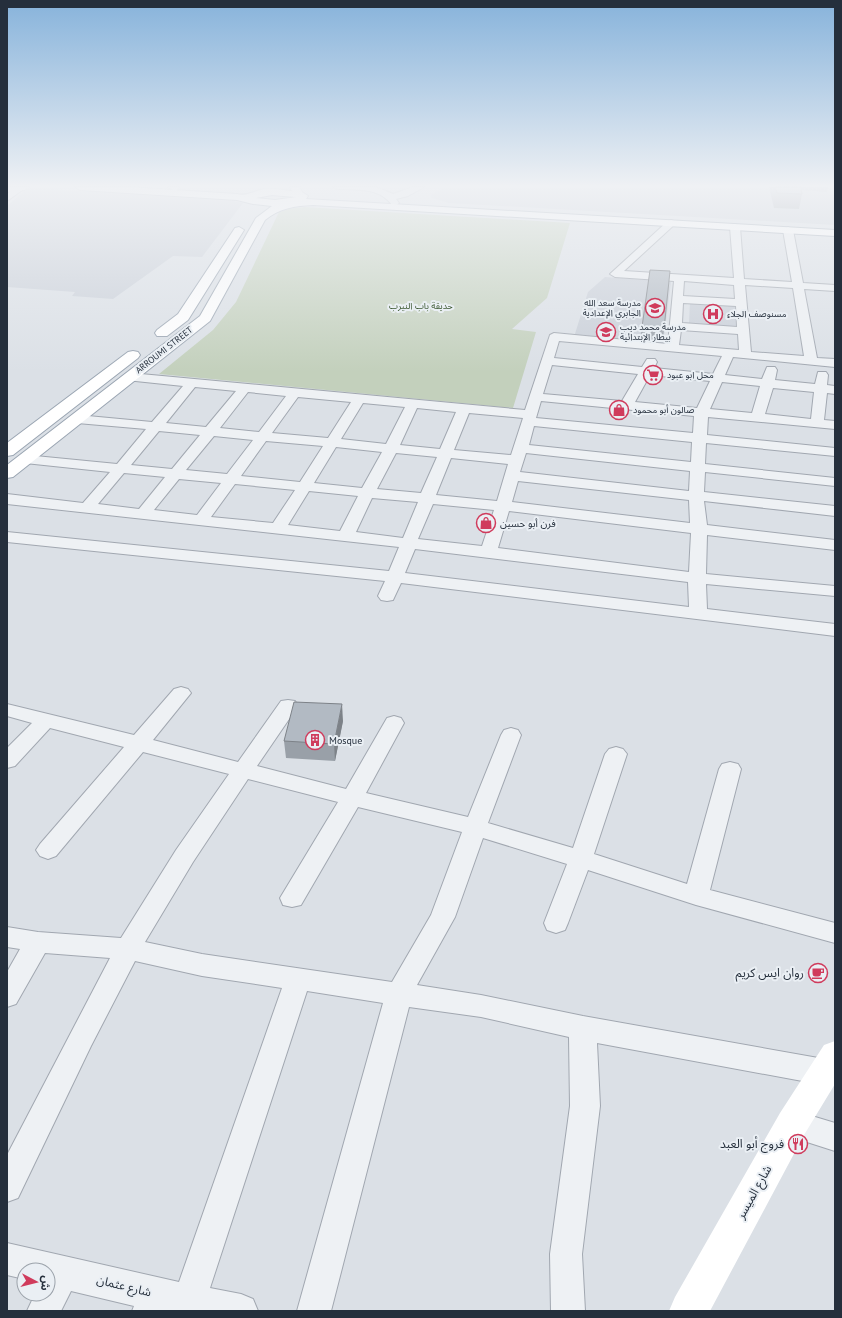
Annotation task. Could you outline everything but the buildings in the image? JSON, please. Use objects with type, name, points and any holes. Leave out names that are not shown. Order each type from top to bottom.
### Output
[{"type":"main road","name":"ARROUMI STREET","points":[[7,450],[183,317],[227,249]]},
{"type":"main road","name":"ARROUMI STREET","points":[[7,473],[205,318],[245,249]]},
{"type":"main road","name":"شارع الميسر","points":[[689,1311],[792,1124],[830,1063]]},
{"type":"street","points":[[643,249],[615,274],[835,288]]},
{"type":"street","points":[[737,249],[745,354]]},
{"type":"street","points":[[791,249],[798,285],[823,361],[829,389],[818,423]]},
{"type":"street","points":[[673,348],[679,278]]},
{"type":"street","points":[[678,299],[741,303]]},
{"type":"street","points":[[676,326],[744,331]]},
{"type":"street","points":[[489,552],[554,337],[823,361]]},
{"type":"street","points":[[626,406],[660,346]]},
{"type":"street","points":[[698,614],[697,578],[699,530],[696,497],[701,414],[730,353]]},
{"type":"street","points":[[758,417],[774,357]]},
{"type":"street","points":[[547,361],[645,372],[768,382],[829,389]]},
{"type":"street","points":[[130,377],[464,408],[529,418],[835,452]]},
{"type":"street","points":[[87,508],[192,382]]},
{"type":"street","points":[[143,514],[245,388]]},
{"type":"street","points":[[201,520],[295,392]]},
{"type":"street","points":[[536,397],[701,414],[758,417],[835,425]]},
{"type":"street","points":[[278,529],[360,398]]},
{"type":"street","points":[[346,536],[390,448],[398,437],[413,404]]},
{"type":"street","points":[[387,596],[464,408]]},
{"type":"street","points":[[76,419],[446,453],[519,454],[698,467],[835,482]]},
{"type":"street","points":[[25,459],[503,506],[835,545]]},
{"type":"street","points":[[512,476],[696,497],[835,510]]},
{"type":"street","points":[[7,499],[489,552],[697,578],[835,591]]},
{"type":"street","points":[[7,537],[395,577],[835,630]]},
{"type":"street","points":[[48,850],[181,693]]},
{"type":"street","points":[[7,1187],[128,949],[167,884],[243,770],[288,706]]},
{"type":"street","points":[[7,710],[138,742],[352,798],[475,827],[696,896],[835,933]]},
{"type":"street","points":[[7,761],[46,720]]},
{"type":"street","points":[[292,898],[352,798],[394,723]]},
{"type":"street","points":[[314,1311],[398,993],[443,917],[475,827],[511,734]]},
{"type":"street","points":[[556,923],[581,859],[616,754]]},
{"type":"street","points":[[696,896],[730,769]]},
{"type":"street","points":[[7,936],[38,942],[128,949],[202,964],[298,980],[481,1006],[584,1028],[830,1063]]},
{"type":"street","points":[[7,996],[38,942]]},
{"type":"street","points":[[189,1301],[298,980]]},
{"type":"street","points":[[568,1311],[566,1254],[585,1106],[584,1028]]},
{"type":"street","points":[[792,1124],[835,1137]]},
{"type":"street","name":"شارع عثمان","points":[[7,1259],[63,1271],[153,1302],[189,1301],[241,1311]]},
{"type":"street","points":[[44,1311],[63,1271]]},
{"type":"shaded area","points":[[7,249],[208,249],[202,257],[173,256],[113,299],[72,296],[75,292],[7,287]]},
{"type":"shaded area","points":[[605,277],[671,282],[663,344],[574,337],[588,292]]},
{"type":"shaded area","name":"مسنوصف الجلاء","points":[[690,301],[735,304],[736,327],[689,324]]},
{"type":"green space","name":"حديقة باب النيرب","points":[[262,249],[562,249],[547,298],[512,329],[536,332],[513,408],[159,374],[213,330],[236,302]]},
{"type":"place","name":"مدرسة سعد الله الجابري الإعدادية","points":[[655,308]]},
{"type":"place","name":"مسنوصف الجلاء","points":[[713,314]]},
{"type":"place","name":"مدرسة محمد ديب بيطار الإبتدائية","points":[[606,332]]},
{"type":"place","name":"محل ابو عبود","points":[[653,375]]},
{"type":"place","name":"صالون أبو محمود","points":[[619,410]]},
{"type":"place","name":"فرن أبو حسين","points":[[486,523]]},
{"type":"place","name":"Mosque","points":[[315,740]]},
{"type":"place","name":"روان ايس كريم","points":[[818,973]]},
{"type":"place","name":"فروج أبو العبد","points":[[798,1144]]}]
